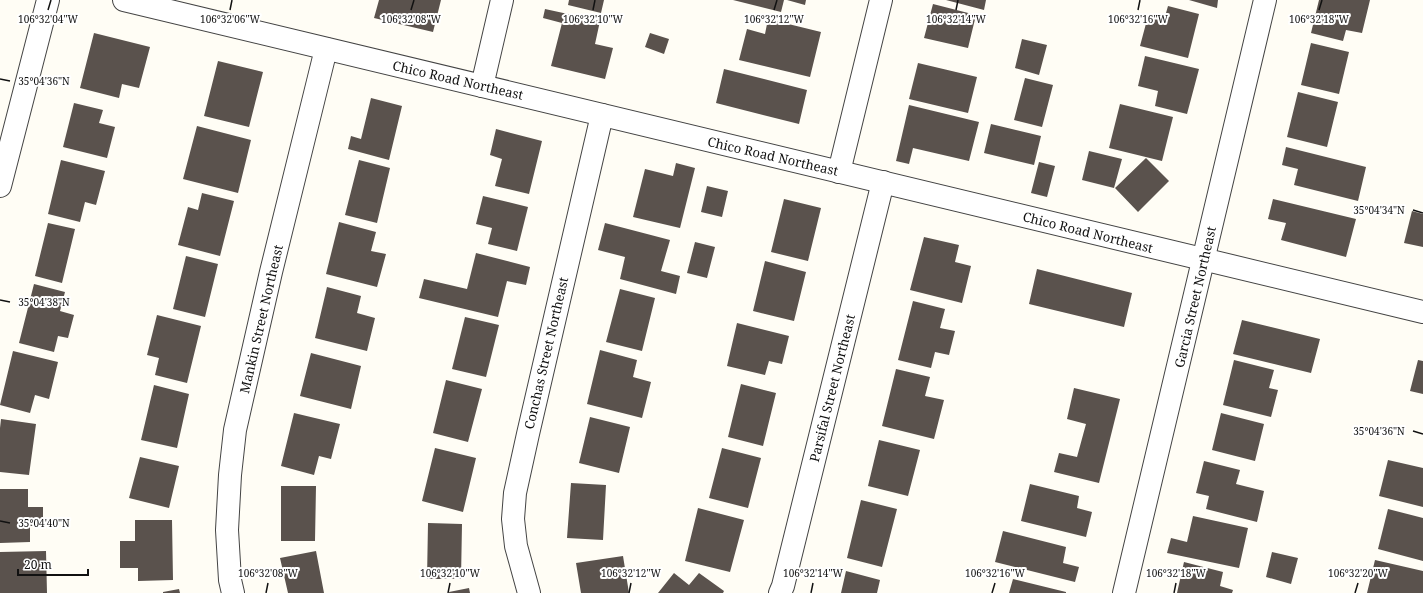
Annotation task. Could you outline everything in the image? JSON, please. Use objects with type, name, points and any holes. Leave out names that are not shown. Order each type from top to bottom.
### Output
[{"type":"street","points":[[0,186],[48,0]]},
{"type":"street","points":[[482,86],[502,0]]},
{"type":"street","points":[[840,172],[880,0]]},
{"type":"street","name":"Garcia Street Northeast","points":[[1124,593],[1265,0]]},
{"type":"street","name":"Chico Road Northeast","points":[[136,1],[326,49],[1423,312]]},
{"type":"street","name":"Mankin Street Northeast","points":[[233,593],[230,580],[226,530],[235,430],[271,272],[326,49]]},
{"type":"street","name":"Conchas Street Northeast","points":[[529,593],[516,546],[513,520],[515,493],[602,115]]},
{"type":"street","name":"Parsifal Street Northeast","points":[[780,593],[783,586],[883,182]]},
{"type":"building","points":[[379,0],[441,0],[433,32],[374,18]]},
{"type":"building","points":[[569,0],[604,0],[601,13],[568,5]]},
{"type":"building","points":[[733,0],[784,0],[781,12]]},
{"type":"building","points":[[787,0],[806,0],[805,5]]},
{"type":"building","points":[[946,0],[986,0],[984,10]]},
{"type":"building","points":[[1189,0],[1218,0],[1217,8]]},
{"type":"building","points":[[1319,0],[1370,0],[1362,33],[1346,30],[1343,41],[1311,33]]},
{"type":"building","points":[[933,4],[976,15],[968,48],[924,38]]},
{"type":"building","points":[[1168,6],[1199,14],[1188,58],[1140,46],[1148,16],[1164,20]]},
{"type":"building","points":[[545,9],[600,21],[595,44],[613,48],[605,79],[551,66],[562,23],[543,18]]},
{"type":"building","points":[[768,19],[821,32],[810,77],[739,60],[747,29],[765,34]]},
{"type":"building","points":[[94,33],[150,47],[139,88],[122,84],[119,98],[80,88]]},
{"type":"building","points":[[650,33],[669,39],[664,54],[645,47]]},
{"type":"building","points":[[1022,39],[1047,45],[1039,75],[1015,68]]},
{"type":"building","points":[[1311,43],[1349,52],[1339,94],[1301,85]]},
{"type":"building","points":[[1145,56],[1199,69],[1187,114],[1155,106],[1158,91],[1138,86]]},
{"type":"building","points":[[218,61],[263,72],[249,127],[204,116]]},
{"type":"building","points":[[918,63],[977,77],[968,113],[909,99]]},
{"type":"building","points":[[724,69],[807,90],[799,124],[716,103]]},
{"type":"building","points":[[1025,78],[1053,85],[1042,127],[1014,120]]},
{"type":"building","points":[[1298,92],[1338,102],[1327,147],[1287,137]]},
{"type":"building","points":[[371,98],[402,106],[389,160],[348,149],[351,136],[361,139]]},
{"type":"building","points":[[74,103],[103,110],[99,123],[115,127],[107,158],[63,147]]},
{"type":"building","points":[[1120,104],[1173,117],[1162,161],[1109,148]]},
{"type":"building","points":[[909,105],[979,122],[969,161],[913,148],[909,164],[896,161]]},
{"type":"building","points":[[991,124],[1041,136],[1034,165],[984,153]]},
{"type":"building","points":[[197,126],[251,140],[238,193],[183,179]]},
{"type":"building","points":[[496,129],[542,141],[529,194],[495,186],[502,159],[490,155]]},
{"type":"building","points":[[1286,147],[1366,167],[1358,201],[1294,185],[1298,169],[1282,165]]},
{"type":"building","points":[[1089,151],[1122,159],[1114,188],[1082,180]]},
{"type":"building","points":[[1146,158],[1169,181],[1138,212],[1115,188]]},
{"type":"building","points":[[61,160],[105,171],[96,205],[85,202],[80,222],[48,214]]},
{"type":"building","points":[[359,160],[390,168],[377,223],[345,215]]},
{"type":"building","points":[[1039,162],[1055,166],[1047,197],[1031,193]]},
{"type":"building","points":[[676,163],[695,168],[680,228],[633,217],[645,169],[673,176]]},
{"type":"building","points":[[707,186],[728,191],[722,217],[701,212]]},
{"type":"building","points":[[202,193],[234,201],[220,256],[178,245],[188,207],[198,210]]},
{"type":"building","points":[[483,196],[528,207],[517,251],[488,244],[492,228],[476,224]]},
{"type":"building","points":[[784,199],[821,208],[808,261],[771,252]]},
{"type":"building","points":[[1273,199],[1356,219],[1346,257],[1281,240],[1286,223],[1268,219]]},
{"type":"building","points":[[1412,211],[1423,214],[1423,247],[1404,243]]},
{"type":"building","points":[[339,222],[376,232],[371,251],[386,254],[377,287],[326,274]]},
{"type":"building","points":[[48,223],[75,229],[62,283],[35,276]]},
{"type":"building","points":[[605,223],[670,240],[661,271],[680,276],[676,294],[620,279],[625,257],[598,250]]},
{"type":"building","points":[[924,237],[959,245],[955,262],[971,266],[962,303],[910,290]]},
{"type":"building","points":[[695,242],[715,247],[707,278],[687,273]]},
{"type":"building","points":[[476,253],[530,267],[526,285],[507,281],[498,317],[419,298],[424,279],[467,289]]},
{"type":"building","points":[[186,256],[218,264],[205,317],[173,309]]},
{"type":"building","points":[[765,261],[806,272],[794,321],[753,311]]},
{"type":"building","points":[[1037,269],[1132,293],[1124,327],[1029,304]]},
{"type":"building","points":[[34,284],[65,292],[60,311],[74,315],[68,338],[58,336],[54,352],[19,343]]},
{"type":"building","points":[[327,287],[361,296],[357,313],[375,318],[367,351],[315,338]]},
{"type":"building","points":[[620,289],[655,298],[642,351],[606,342]]},
{"type":"building","points":[[913,301],[945,309],[940,328],[955,331],[949,355],[935,352],[931,368],[898,360]]},
{"type":"building","points":[[157,315],[201,326],[187,383],[155,375],[159,358],[147,355]]},
{"type":"building","points":[[465,317],[499,325],[486,377],[452,369]]},
{"type":"building","points":[[1242,320],[1320,339],[1311,373],[1233,354]]},
{"type":"building","points":[[737,323],[789,336],[782,364],[769,361],[765,375],[727,366]]},
{"type":"building","points":[[600,350],[637,360],[633,377],[651,382],[642,418],[587,404]]},
{"type":"building","points":[[13,351],[58,362],[49,399],[35,395],[30,413],[0,405]]},
{"type":"building","points":[[311,353],[361,366],[351,409],[300,396]]},
{"type":"building","points":[[1234,360],[1274,370],[1269,388],[1278,390],[1271,417],[1223,405]]},
{"type":"building","points":[[1418,360],[1423,361],[1423,394],[1410,391]]},
{"type":"building","points":[[896,369],[930,377],[925,396],[944,400],[934,439],[882,426]]},
{"type":"building","points":[[446,380],[482,389],[468,442],[433,433]]},
{"type":"building","points":[[741,384],[776,393],[763,446],[728,437]]},
{"type":"building","points":[[154,385],[189,394],[177,448],[141,440]]},
{"type":"building","points":[[1074,388],[1120,399],[1099,483],[1054,472],[1059,453],[1077,457],[1086,424],[1067,419]]},
{"type":"building","points":[[294,413],[340,424],[331,459],[319,456],[314,475],[281,466]]},
{"type":"building","points":[[1221,413],[1264,424],[1255,461],[1212,450]]},
{"type":"building","points":[[590,417],[630,427],[619,473],[579,463]]},
{"type":"building","points":[[1,419],[36,424],[29,475],[0,472]]},
{"type":"building","points":[[879,440],[920,450],[908,496],[868,486]]},
{"type":"building","points":[[435,448],[476,458],[463,512],[422,501]]},
{"type":"building","points":[[722,448],[761,458],[748,508],[709,498]]},
{"type":"building","points":[[140,457],[179,466],[169,508],[129,498]]},
{"type":"building","points":[[1388,460],[1423,468],[1423,507],[1379,496]]},
{"type":"building","points":[[1204,461],[1240,470],[1236,484],[1264,491],[1257,522],[1206,509],[1209,496],[1196,493]]},
{"type":"building","points":[[571,483],[606,485],[603,540],[567,538]]},
{"type":"building","points":[[1030,484],[1079,496],[1077,508],[1092,512],[1086,537],[1021,521]]},
{"type":"building","points":[[281,486],[316,486],[315,541],[281,541]]},
{"type":"building","points":[[0,489],[28,489],[28,507],[43,507],[43,526],[30,526],[30,542],[0,543]]},
{"type":"building","points":[[861,500],[897,509],[882,567],[847,558]]},
{"type":"building","points":[[698,508],[744,520],[730,572],[685,561]]},
{"type":"building","points":[[1388,509],[1423,518],[1423,561],[1378,549]]},
{"type":"building","points":[[1193,516],[1248,528],[1239,568],[1167,553],[1171,538],[1187,542]]},
{"type":"building","points":[[135,520],[172,520],[173,580],[138,581],[138,568],[120,568],[120,541],[135,541]]},
{"type":"building","points":[[428,523],[462,524],[461,579],[427,579]]},
{"type":"building","points":[[1003,531],[1066,547],[1063,563],[1079,567],[1075,582],[995,562]]},
{"type":"building","points":[[46,551],[47,593],[0,593],[0,552]]},
{"type":"building","points":[[316,551],[324,593],[288,593],[280,558]]},
{"type":"building","points":[[1272,552],[1298,558],[1291,584],[1266,577]]},
{"type":"building","points":[[623,556],[629,593],[581,593],[576,563]]},
{"type":"building","points":[[1375,560],[1423,571],[1423,593],[1367,593]]},
{"type":"building","points":[[1184,562],[1223,572],[1220,586],[1233,590],[1232,593],[1177,593]]},
{"type":"building","points":[[846,571],[880,580],[877,593],[841,593]]},
{"type":"building","points":[[674,573],[689,585],[699,573],[724,591],[723,593],[658,593]]},
{"type":"building","points":[[1013,579],[1066,592],[1066,593],[1009,593]]},
{"type":"building","points":[[469,588],[470,593],[449,593],[449,592]]},
{"type":"building","points":[[179,589],[180,593],[163,593],[163,592]]}]
